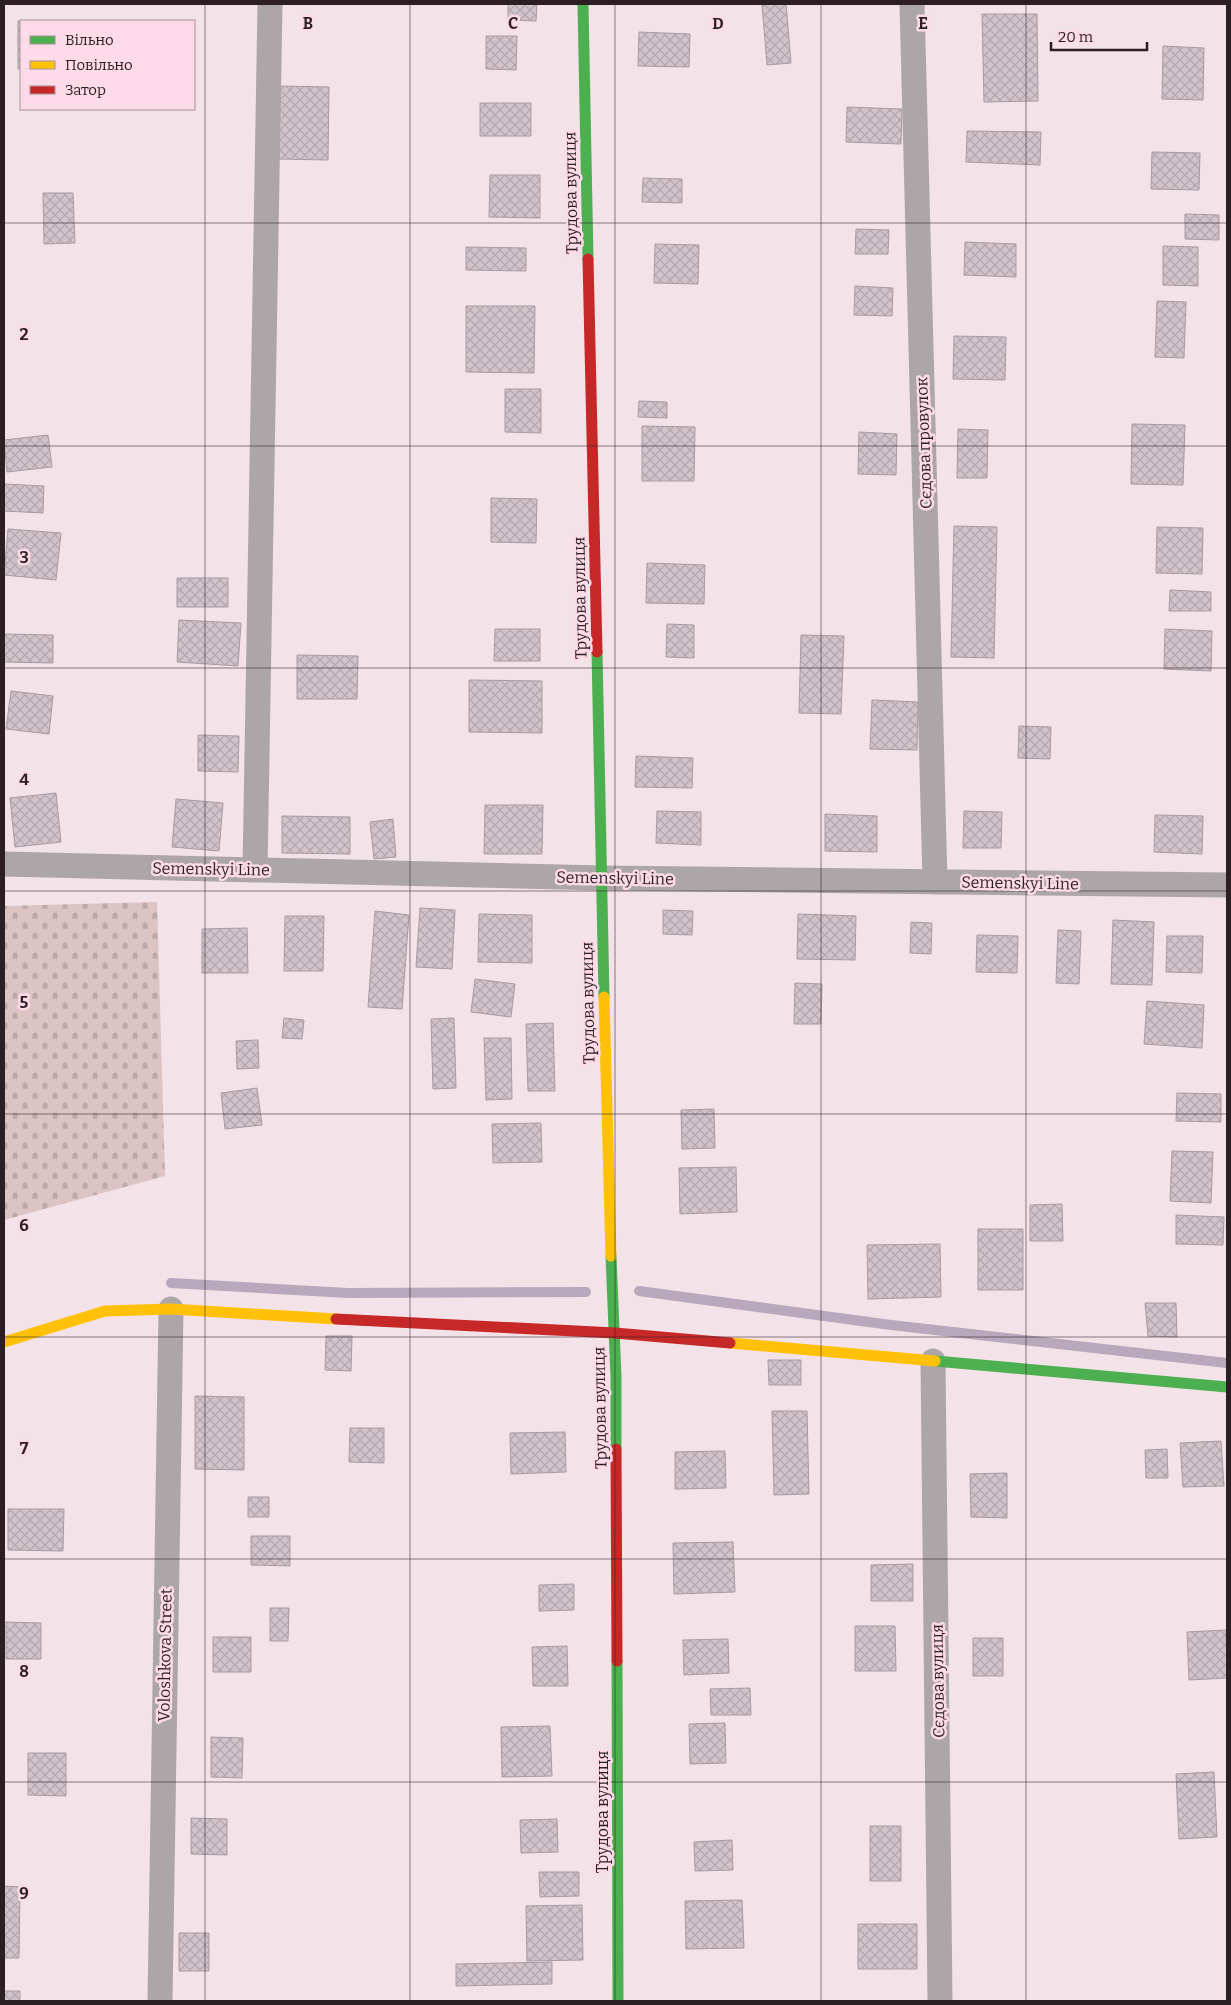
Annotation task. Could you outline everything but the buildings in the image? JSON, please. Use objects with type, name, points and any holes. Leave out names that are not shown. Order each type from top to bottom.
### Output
[{"type":"street","points":[[255,870],[270,4]]},
{"type":"street","name":"Трудова вулиця","points":[[582,4],[609,1217],[616,1377],[618,2001]]},
{"type":"street","name":"Сєдова провулок","points":[[912,4],[935,882]]},
{"type":"street","name":"Semenskyi Line","points":[[4,864],[602,878],[1227,885]]},
{"type":"street","points":[[4,1342],[105,1311],[171,1309],[614,1333],[1227,1387]]},
{"type":"street","name":"Voloshkova Street","points":[[160,2001],[171,1309]]},
{"type":"street","name":"Сєдова вулиця","points":[[933,1361],[940,2001]]},
{"type":"green space","points":[[157,902],[165,1176],[4,1220],[4,906]]},
{"type":"waterway","points":[[171,1283],[348,1293],[586,1292]]},
{"type":"waterway","points":[[639,1291],[891,1325],[1227,1363]]},
{"type":"traffic: fast","points":[[583,4],[588,259]]},
{"type":"traffic: fast","points":[[597,652],[604,997]]},
{"type":"traffic: fast","points":[[611,1256],[616,1377],[616,1449]]},
{"type":"traffic: fast","points":[[935,1361],[1227,1387]]},
{"type":"traffic: fast","points":[[617,1661],[618,2001]]},
{"type":"traffic: slow","points":[[604,997],[611,1256]]},
{"type":"traffic: slow","points":[[4,1342],[105,1311],[171,1309],[336,1319]]},
{"type":"traffic: slow","points":[[730,1343],[935,1361]]},
{"type":"traffic: jam","points":[[588,259],[597,652]]},
{"type":"traffic: jam","points":[[336,1319],[615,1333],[730,1343]]},
{"type":"traffic: jam","points":[[616,1449],[617,1661]]}]
